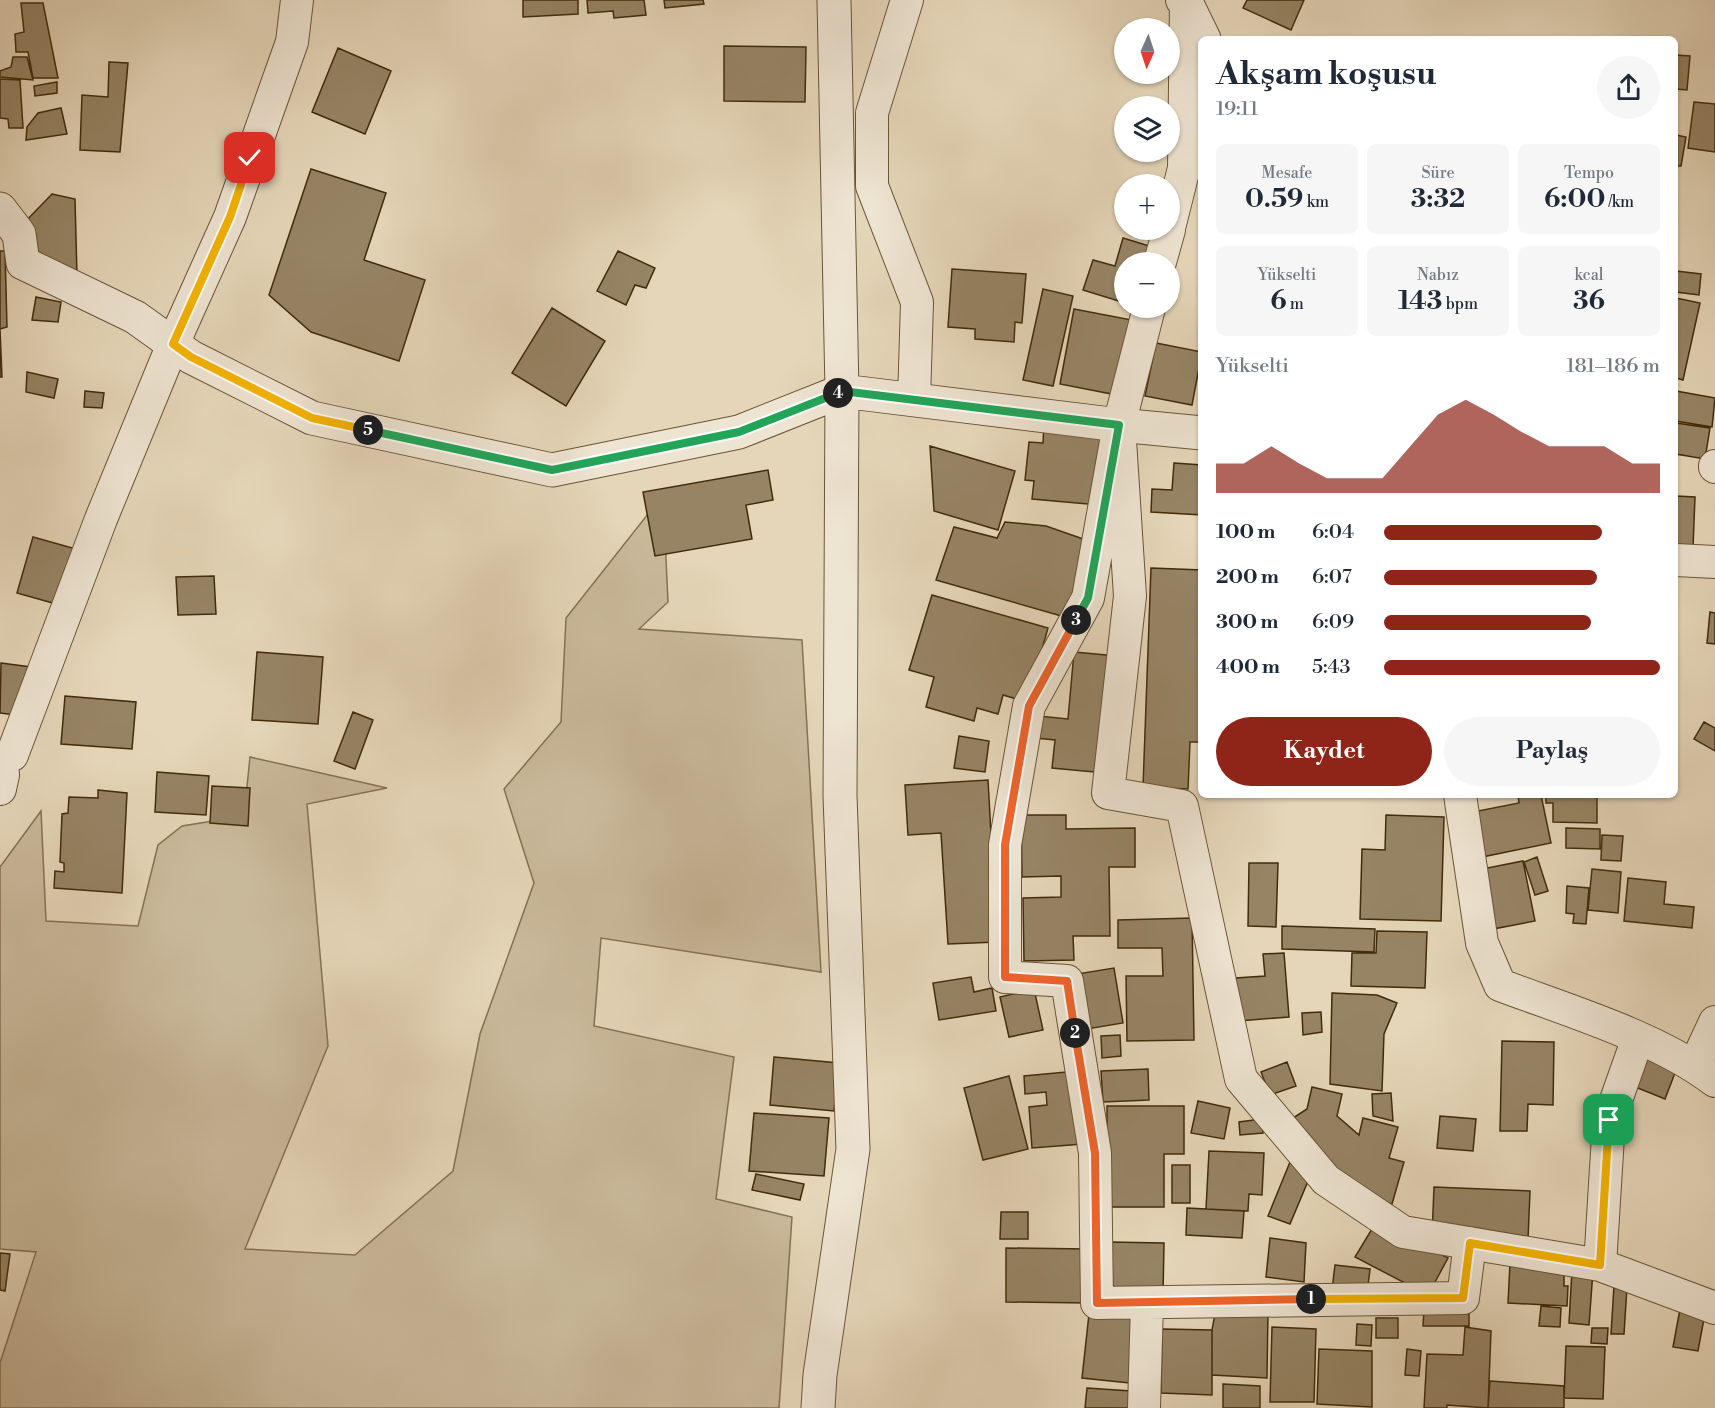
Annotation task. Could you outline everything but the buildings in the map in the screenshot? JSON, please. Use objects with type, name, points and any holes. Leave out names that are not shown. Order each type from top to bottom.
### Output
[{"type":"street","points":[[0,769],[12,755],[101,519],[173,344],[230,217],[292,42],[297,0]]},
{"type":"street","points":[[818,1408],[820,1376],[853,1149],[840,796],[842,391],[834,0]]},
{"type":"street","points":[[907,0],[872,113],[872,186],[917,302],[914,400]]},
{"type":"street","points":[[1185,1],[1202,36]]},
{"type":"street","points":[[1180,184],[1184,168],[1185,1]]},
{"type":"street","points":[[0,209],[19,234],[23,263],[135,317],[191,357],[312,418],[552,470],[739,432],[842,391],[1198,433]]},
{"type":"street","points":[[1146,318],[1119,425],[1088,598],[1029,706],[1005,845],[1005,977],[1067,981],[1095,1153],[1097,1303],[1463,1298],[1470,1243]]},
{"type":"street","points":[[1119,425],[1130,596],[1108,793],[1182,806],[1241,1079],[1326,1180],[1403,1232],[1600,1265],[1715,1308]]},
{"type":"street","points":[[1678,560],[1715,562]]},
{"type":"street","points":[[1460,798],[1482,943],[1500,985],[1638,1038],[1705,1073],[1715,1022]]},
{"type":"street","points":[[1600,1265],[1609,1120],[1638,1038]]},
{"type":"street","points":[[1144,1408],[1147,1303]]},
{"type":"shaded area","points":[[663,495],[668,602],[639,629],[802,640],[821,972],[601,938],[594,1026],[734,1057],[716,1199],[792,1217],[779,1408],[0,1408],[0,1363],[36,1252],[0,1249],[0,867],[41,811],[46,921],[138,926],[158,845],[182,826],[244,816],[250,757],[387,788],[307,804],[328,1046],[245,1249],[355,1255],[453,1171],[480,1034],[534,883],[504,789],[561,722],[566,618]]},
{"type":"route","points":[[250,158],[230,217],[173,344],[191,357],[312,418],[552,470],[739,432],[842,391],[1119,425],[1088,598],[1029,706],[1005,845],[1005,977],[1067,981],[1095,1153],[1097,1303],[1463,1298],[1470,1243],[1600,1265],[1609,1120]]}]
